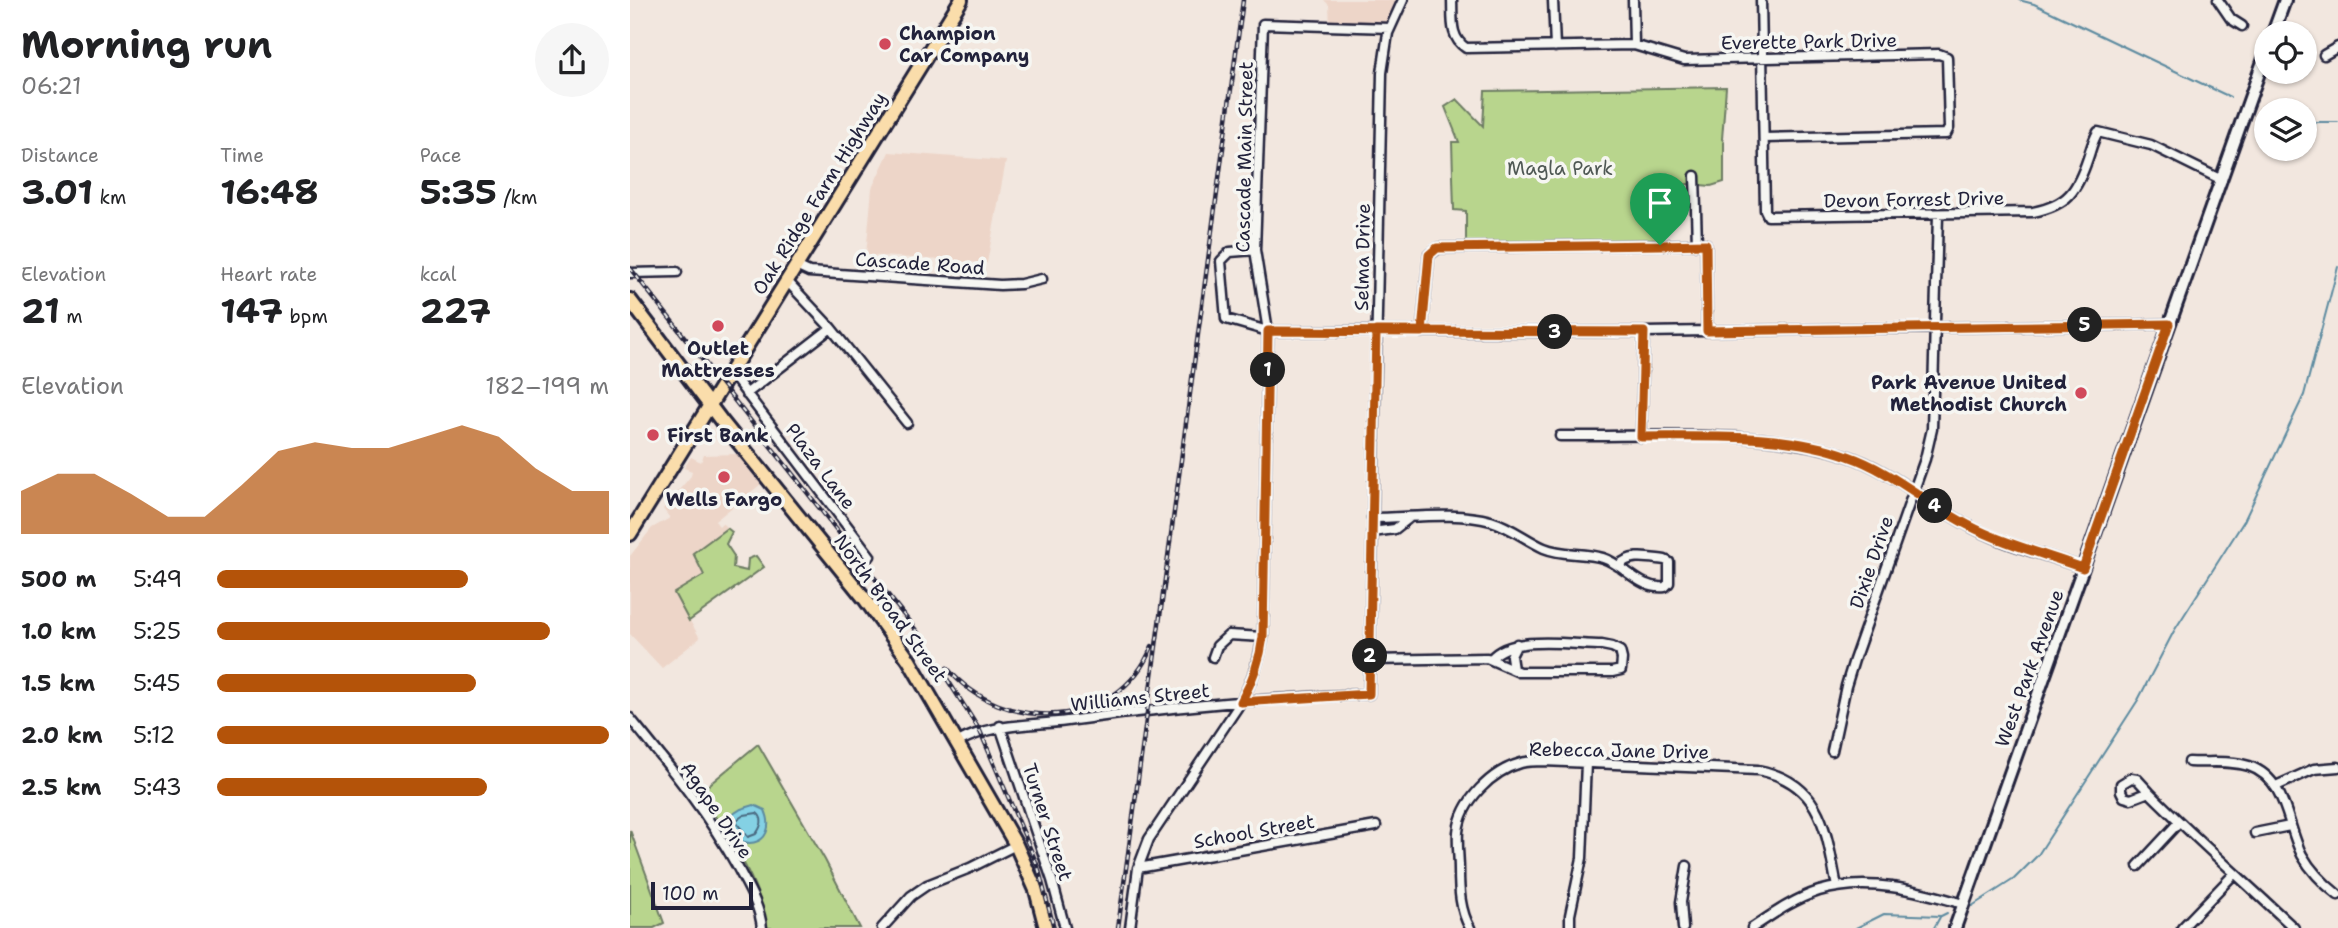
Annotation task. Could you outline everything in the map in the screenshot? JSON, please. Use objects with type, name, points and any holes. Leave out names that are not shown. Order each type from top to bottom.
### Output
[{"type":"main road","name":"Oak Ridge Farm Highway","points":[[630,534],[961,0]]},
{"type":"main road","points":[[2277,21],[2285,0]]},
{"type":"main road","name":"West Park Avenue","points":[[1955,928],[2255,84]]},
{"type":"main road","name":"North Broad Street","points":[[630,300],[909,660],[1016,845],[1036,890],[1046,928]]},
{"type":"street","name":"Selma Drive","points":[[1369,694],[1382,73],[1390,27],[1403,0]]},
{"type":"street","name":"Everette Park Drive","points":[[1452,0],[1454,34],[1456,40],[1465,48],[1634,45],[1684,60],[1939,54],[1947,57],[1950,128],[1946,134],[1764,138]]},
{"type":"street","points":[[1553,0],[1555,47]]},
{"type":"street","points":[[1633,0],[1634,45]]},
{"type":"street","name":"Devon Forrest Drive","points":[[1761,0],[1765,210],[1768,216],[1938,215],[2033,212],[2049,209],[2069,196],[2080,181],[2098,132],[2151,145],[2222,180]]},
{"type":"street","points":[[2218,0],[2231,19],[2242,26]]},
{"type":"street","name":"Cascade Main Street","points":[[1130,928],[1138,868],[1149,839],[1241,702],[1257,669],[1263,637],[1268,331],[1255,250],[1263,24],[1390,27]]},
{"type":"street","points":[[2324,55],[2338,47]]},
{"type":"street","points":[[1695,176],[1697,244]]},
{"type":"street","name":"Dixie Drive","points":[[1832,751],[1846,686],[1925,459],[1932,429],[1938,215]]},
{"type":"street","points":[[1422,332],[1429,255],[1437,248],[1697,244],[1706,244],[1707,331]]},
{"type":"street","points":[[1255,250],[1230,252],[1221,261],[1226,319],[1268,331],[1644,332],[2169,324]]},
{"type":"street","name":"Cascade Road","points":[[796,266],[809,272],[1000,285],[1042,279]]},
{"type":"street","points":[[630,273],[677,272]]},
{"type":"street","points":[[787,281],[831,328],[907,423]]},
{"type":"street","points":[[746,394],[831,328]]},
{"type":"street","points":[[1641,437],[1644,332]]},
{"type":"street","name":"Plaza Lane","points":[[731,373],[870,556]]},
{"type":"street","points":[[1560,436],[1724,437],[1820,447],[1874,467],[1958,520],[1987,535],[2083,568]]},
{"type":"street","points":[[1372,518],[1477,518],[1506,527],[1555,552],[1604,558],[1643,583],[1656,588],[1665,587],[1668,583],[1669,562],[1665,559],[1633,557],[1625,559],[1618,566]]},
{"type":"street","points":[[1372,532],[1395,529],[1409,518]]},
{"type":"street","points":[[1213,657],[1217,646],[1229,635],[1263,637]]},
{"type":"street","points":[[1370,660],[1490,659],[1519,672],[1612,672],[1621,670],[1623,666],[1622,654],[1612,647],[1517,644],[1502,649],[1490,659]]},
{"type":"street","points":[[1513,669],[1511,656],[1517,644]]},
{"type":"street","name":"Williams Street","points":[[958,742],[980,731],[1000,726],[1060,722],[1148,709],[1369,694]]},
{"type":"street","name":"Agape Drive","points":[[630,718],[699,806],[723,842],[758,908],[762,928]]},
{"type":"street","name":"Turner Street","points":[[1000,726],[1052,880],[1065,928]]},
{"type":"street","name":"Rebecca Jane Drive","points":[[1470,928],[1465,920],[1460,897],[1458,831],[1469,801],[1481,787],[1520,763],[1543,761],[1758,769],[1771,772],[1802,791],[1815,806],[1824,823],[1837,887]]},
{"type":"street","points":[[2189,762],[2235,763],[2263,773],[2281,795],[2290,826],[2306,862],[2338,895]]},
{"type":"street","points":[[1570,928],[1570,915],[1582,858],[1586,763]]},
{"type":"street","points":[[2276,786],[2314,769],[2338,766]]},
{"type":"street","points":[[2149,792],[2234,874],[2273,905],[2290,927]]},
{"type":"street","points":[[2137,866],[2179,822]]},
{"type":"street","name":"School Street","points":[[1138,868],[1376,826]]},
{"type":"street","points":[[2255,833],[2290,826]]},
{"type":"street","points":[[882,928],[911,896],[927,885],[970,868],[1016,845]]},
{"type":"street","points":[[1683,928],[1681,902],[1688,866]]},
{"type":"street","points":[[2182,928],[2234,874]]},
{"type":"street","points":[[1752,928],[1795,901],[1818,892],[1852,885],[1920,891],[1964,904]]},
{"type":"shaded area","points":[[1324,0],[1403,0],[1390,28],[1330,26],[1329,5]]},
{"type":"shaded area","points":[[889,152],[1006,161],[987,263],[866,255],[872,188]]},
{"type":"shaded area","points":[[737,454],[761,484],[715,521],[719,526],[722,523],[727,528],[694,553],[704,575],[674,594],[700,638],[662,668],[630,634],[630,556],[652,528],[670,518],[663,509],[691,476],[692,471],[684,468],[691,457],[701,462],[704,455]]},
{"type":"green space","name":"Magla Park","points":[[1726,87],[1722,139],[1724,182],[1711,186],[1689,184],[1659,187],[1660,245],[1466,247],[1466,211],[1454,210],[1452,142],[1459,142],[1445,107],[1457,99],[1483,126],[1485,91]]},
{"type":"green space","points":[[727,528],[732,532],[726,544],[734,556],[733,568],[747,571],[748,559],[756,556],[764,567],[689,621],[674,593],[704,575],[693,553]]},
{"type":"green space","points":[[758,744],[825,860],[860,928],[766,928],[758,894],[750,876],[699,793]]},
{"type":"green space","points":[[630,830],[664,923],[654,928],[630,928]]},
{"type":"water","points":[[754,805],[765,810],[767,832],[761,839],[745,842],[737,838],[731,830],[727,818]]},
{"type":"waterway","points":[[2019,0],[2034,4],[2230,97]]},
{"type":"waterway","points":[[2317,122],[2338,122]]},
{"type":"waterway","points":[[1972,906],[2014,879],[2038,855],[2138,700],[2174,631],[2244,521],[2304,395],[2338,267]]},
{"type":"waterway","points":[[1856,928],[1884,914],[1941,916],[1947,913]]},
{"type":"waterway","points":[[1934,928],[1940,917]]},
{"type":"railway","points":[[1118,928],[1243,0]]},
{"type":"railway","points":[[630,268],[918,633],[980,731],[1038,867],[1054,928]]},
{"type":"railway","points":[[947,668],[970,690],[997,705],[1027,713],[1057,714],[1087,708],[1113,695],[1136,674],[1152,646]]},
{"type":"place","name":"Champion Car Company","points":[[885,44]]},
{"type":"place","name":"Outlet Mattresses","points":[[718,326]]},
{"type":"place","name":"Park Avenue United Methodist Church","points":[[2081,393]]},
{"type":"place","name":"First Bank","points":[[653,435]]},
{"type":"place","name":"Wells Fargo","points":[[724,477]]},
{"type":"route","points":[[1660,245],[1437,248],[1429,255],[1422,332],[1376,331],[1268,331],[1263,637],[1254,678],[1241,702],[1369,694],[1376,331],[1415,332],[1539,332],[1644,332],[1641,437],[1724,437],[1820,447],[1874,467],[1987,535],[2083,568],[2169,324],[1707,331],[1706,244],[1660,245]]}]
